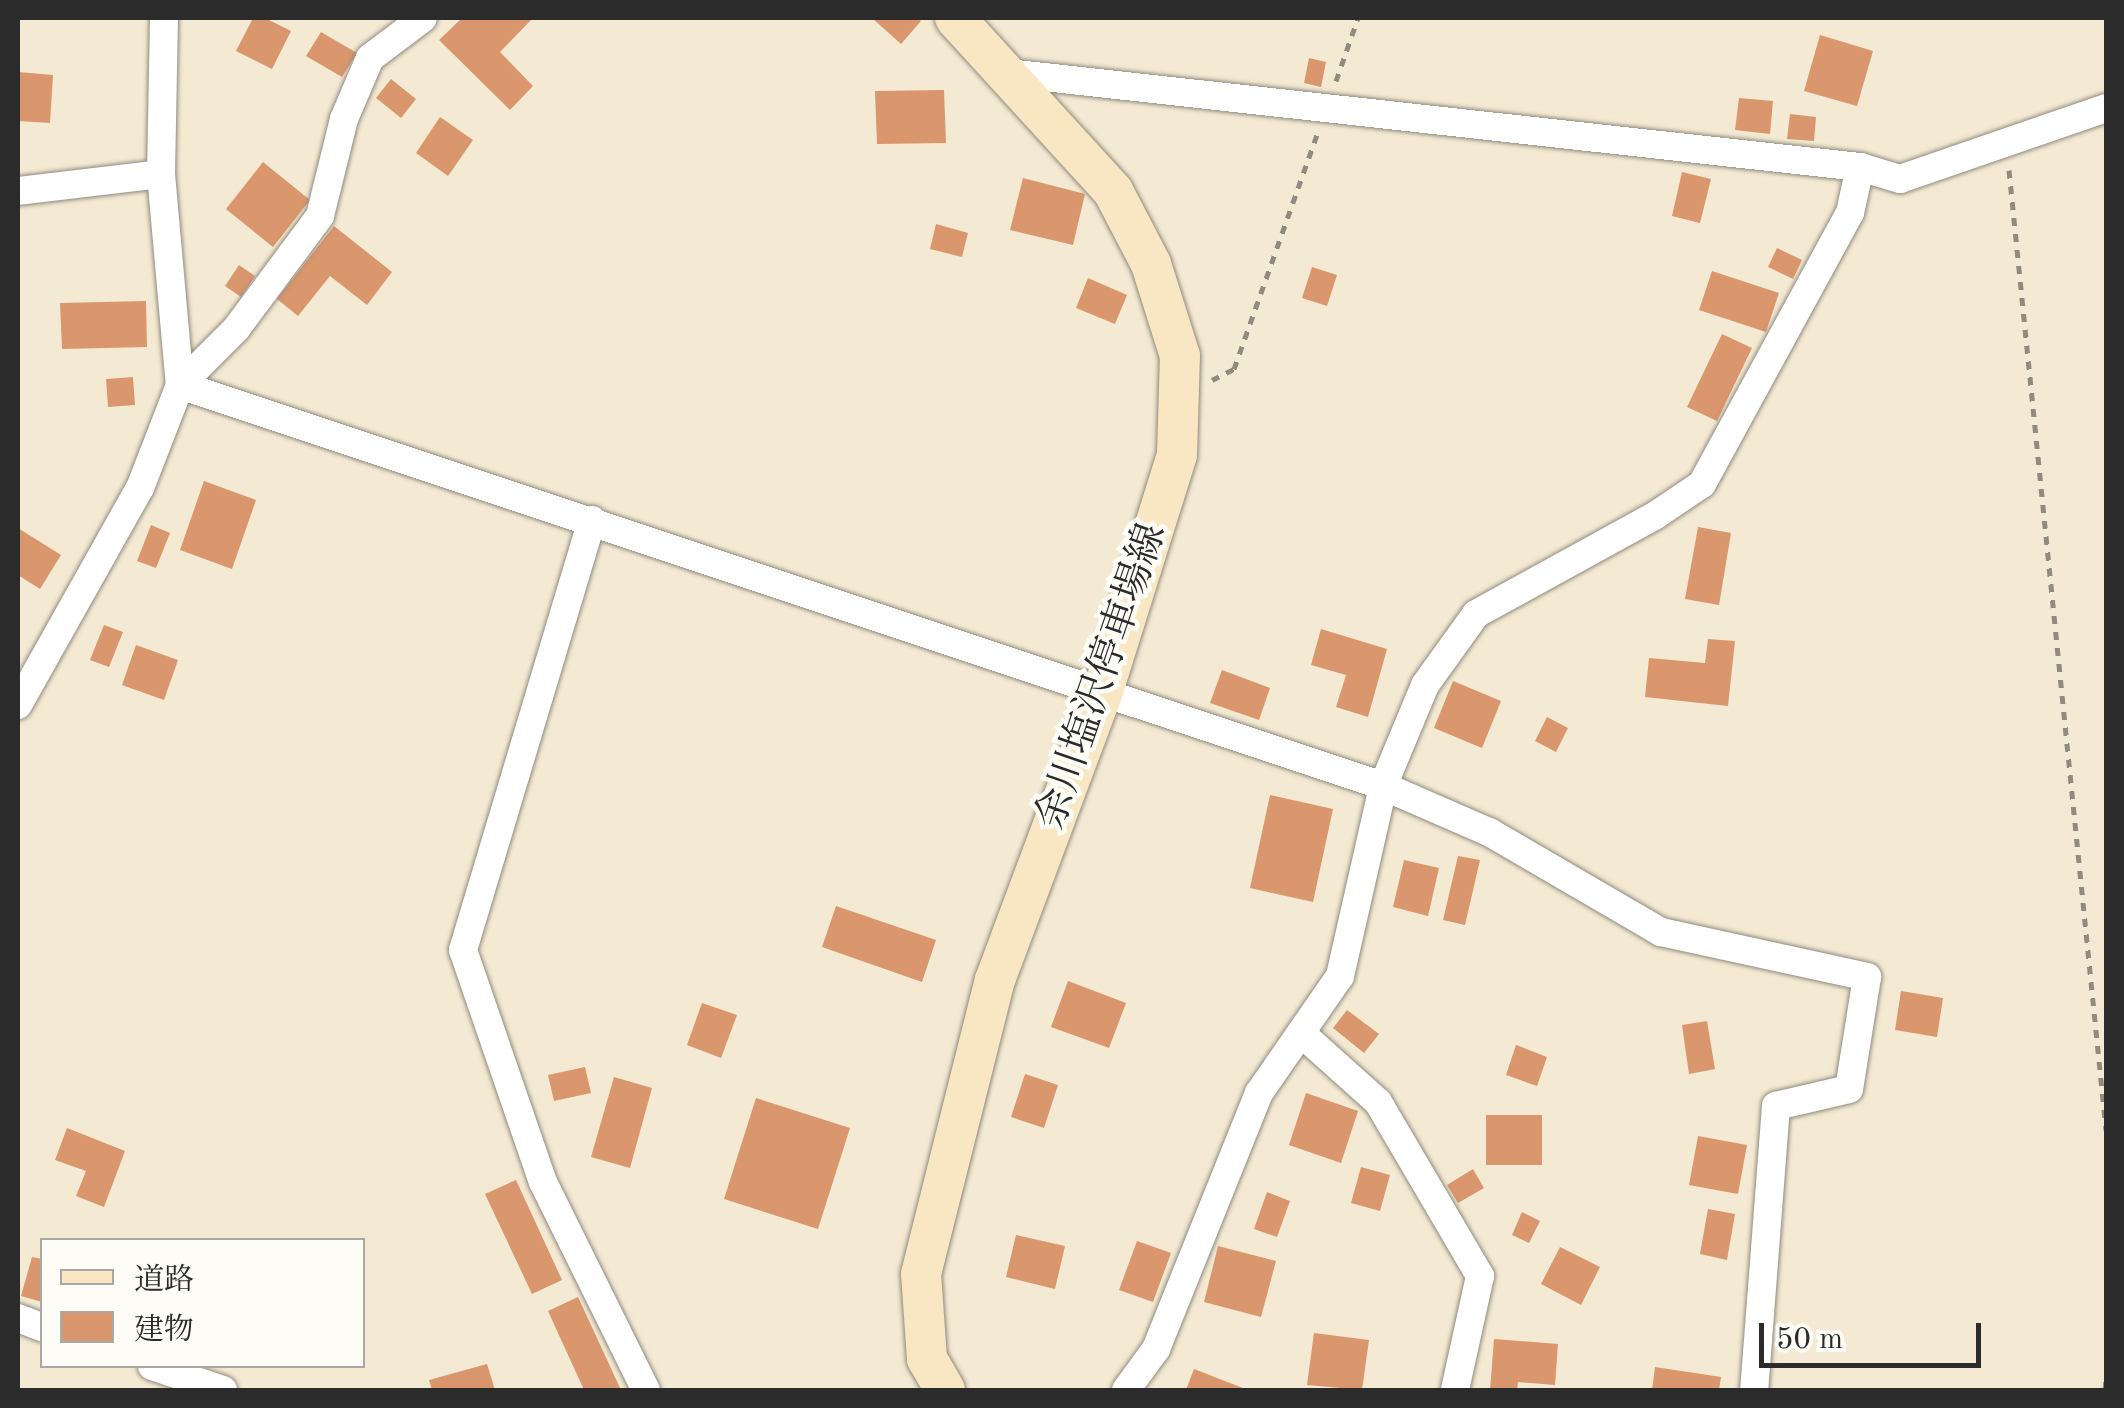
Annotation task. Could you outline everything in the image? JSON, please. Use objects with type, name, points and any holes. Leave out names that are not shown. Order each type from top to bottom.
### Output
[{"type":"main road","name":"余川塩沢停車場線","points":[[930,1380],[922,1274],[995,980],[1103,691],[1176,455],[1180,356],[1144,249],[1113,191],[955,18]]},
{"type":"street","points":[[164,18],[161,174],[180,385]]},
{"type":"street","points":[[18,705],[140,488],[180,385],[236,329],[320,216],[344,119],[370,58],[422,18]]},
{"type":"street","points":[[1008,73],[1860,167],[1900,179],[2106,108]]},
{"type":"street","points":[[1126,1390],[1156,1350],[1259,1092],[1340,976],[1383,786],[1424,685],[1476,614],[1656,515],[1702,484],[1850,213],[1860,167]]},
{"type":"street","points":[[18,191],[161,174]]},
{"type":"street","points":[[180,385],[1383,786],[1489,832],[1661,932],[1868,977],[1849,1089],[1776,1106],[1754,1390]]},
{"type":"street","points":[[592,520],[463,950],[543,1182],[646,1390]]},
{"type":"street","points":[[1301,1033],[1378,1102],[1480,1276],[1455,1390]]},
{"type":"street","points":[[158,1368],[223,1390]]},
{"type":"path","points":[[1178,398],[1234,369],[1358,18]]},
{"type":"path","points":[[2006,142],[2106,1130]]},
{"type":"path","points":[[2105,1390],[2106,1375]]},
{"type":"building","points":[[253,18],[265,18],[291,31],[272,69],[236,51]]},
{"type":"building","points":[[462,18],[533,18],[500,52],[533,86],[510,110],[439,40]]},
{"type":"building","points":[[872,18],[917,18],[921,21],[901,44]]},
{"type":"building","points":[[321,32],[357,53],[342,77],[306,56]]},
{"type":"building","points":[[1820,35],[1873,51],[1857,106],[1804,91]]},
{"type":"building","points":[[1309,58],[1326,62],[1321,87],[1304,83]]},
{"type":"building","points":[[18,72],[53,75],[50,123],[18,121]]},
{"type":"building","points":[[391,79],[416,99],[401,118],[376,98]]},
{"type":"building","points":[[944,90],[946,143],[877,144],[875,91]]},
{"type":"building","points":[[1739,98],[1773,101],[1770,134],[1735,130]]},
{"type":"building","points":[[1790,114],[1816,117],[1814,141],[1787,139]]},
{"type":"building","points":[[440,117],[473,140],[448,176],[416,153]]},
{"type":"building","points":[[263,162],[310,200],[273,247],[226,209]]},
{"type":"building","points":[[1682,172],[1711,179],[1700,223],[1672,216]]},
{"type":"building","points":[[1023,178],[1085,194],[1073,245],[1010,230]]},
{"type":"building","points":[[936,224],[968,233],[962,257],[930,249]]},
{"type":"building","points":[[334,226],[392,272],[367,305],[330,276],[298,316],[277,299]]},
{"type":"building","points":[[1777,248],[1802,260],[1793,279],[1768,267]]},
{"type":"building","points":[[239,265],[255,276],[241,297],[225,286]]},
{"type":"building","points":[[1312,267],[1337,275],[1327,306],[1302,298]]},
{"type":"building","points":[[1712,271],[1779,293],[1766,332],[1699,310]]},
{"type":"building","points":[[1088,278],[1127,295],[1115,324],[1076,308]]},
{"type":"building","points":[[146,301],[147,347],[62,349],[60,303]]},
{"type":"building","points":[[1722,334],[1752,348],[1717,421],[1687,407]]},
{"type":"building","points":[[133,377],[135,405],[108,407],[106,379]]},
{"type":"building","points":[[204,481],[256,500],[232,569],[180,550]]},
{"type":"building","points":[[151,525],[170,533],[156,568],[137,561]]},
{"type":"building","points":[[1698,527],[1731,533],[1719,605],[1685,599]]},
{"type":"building","points":[[18,528],[61,555],[40,589],[18,575]]},
{"type":"building","points":[[104,625],[123,632],[109,667],[90,660]]},
{"type":"building","points":[[1321,629],[1387,649],[1368,717],[1336,707],[1346,675],[1311,665]]},
{"type":"building","points":[[1708,639],[1735,641],[1728,706],[1645,697],[1649,658],[1705,663]]},
{"type":"building","points":[[136,645],[178,660],[164,700],[122,685]]},
{"type":"building","points":[[1222,670],[1270,688],[1259,720],[1210,703]]},
{"type":"building","points":[[1453,681],[1501,701],[1482,748],[1434,728]]},
{"type":"building","points":[[1547,717],[1568,728],[1556,752],[1535,741]]},
{"type":"building","points":[[1270,795],[1333,809],[1313,902],[1250,888]]},
{"type":"building","points":[[1458,856],[1480,860],[1465,925],[1443,920]]},
{"type":"building","points":[[1404,860],[1439,868],[1428,916],[1393,907]]},
{"type":"building","points":[[836,906],[936,940],[922,982],[822,947]]},
{"type":"building","points":[[1068,981],[1126,1003],[1109,1048],[1051,1027]]},
{"type":"building","points":[[1901,991],[1943,998],[1937,1037],[1895,1030]]},
{"type":"building","points":[[702,1003],[737,1015],[721,1058],[687,1045]]},
{"type":"building","points":[[1347,1010],[1379,1034],[1364,1053],[1333,1028]]},
{"type":"building","points":[[1707,1021],[1715,1069],[1689,1074],[1682,1025]]},
{"type":"building","points":[[1516,1045],[1547,1057],[1537,1086],[1506,1075]]},
{"type":"building","points":[[585,1067],[591,1093],[554,1101],[548,1075]]},
{"type":"building","points":[[1025,1074],[1058,1085],[1044,1128],[1011,1117]]},
{"type":"building","points":[[614,1077],[652,1088],[630,1168],[591,1157]]},
{"type":"building","points":[[1306,1093],[1358,1111],[1341,1163],[1289,1145]]},
{"type":"building","points":[[756,1098],[850,1128],[818,1229],[724,1199]]},
{"type":"building","points":[[1486,1115],[1542,1115],[1542,1165],[1486,1165]]},
{"type":"building","points":[[67,1128],[125,1151],[104,1207],[76,1196],[86,1171],[55,1160]]},
{"type":"building","points":[[1698,1136],[1747,1145],[1738,1194],[1689,1185]]},
{"type":"building","points":[[1361,1167],[1390,1175],[1380,1211],[1351,1203]]},
{"type":"building","points":[[1473,1169],[1484,1188],[1458,1203],[1447,1185]]},
{"type":"building","points":[[516,1180],[562,1280],[532,1294],[485,1194]]},
{"type":"building","points":[[1267,1192],[1290,1201],[1277,1237],[1254,1229]]},
{"type":"building","points":[[1708,1209],[1735,1214],[1727,1260],[1700,1254]]},
{"type":"building","points":[[1522,1212],[1540,1221],[1529,1243],[1512,1235]]},
{"type":"building","points":[[1016,1235],[1065,1246],[1055,1289],[1006,1277]]},
{"type":"building","points":[[1137,1241],[1171,1253],[1153,1302],[1119,1290]]},
{"type":"building","points":[[1218,1246],[1276,1261],[1261,1317],[1204,1302]]},
{"type":"building","points":[[1560,1247],[1600,1267],[1581,1305],[1541,1284]]},
{"type":"building","points":[[32,1257],[40,1259],[40,1301],[21,1296]]},
{"type":"building","points":[[578,1297],[621,1390],[584,1390],[548,1311]]},
{"type":"building","points":[[1314,1333],[1369,1340],[1362,1390],[1307,1385]]},
{"type":"building","points":[[1494,1339],[1558,1344],[1555,1385],[1518,1382],[1517,1390],[1490,1390]]},
{"type":"building","points":[[487,1364],[495,1390],[432,1390],[429,1380]]},
{"type":"building","points":[[1655,1367],[1721,1377],[1719,1390],[1652,1390]]},
{"type":"building","points":[[1194,1369],[1248,1390],[1186,1390]]}]
